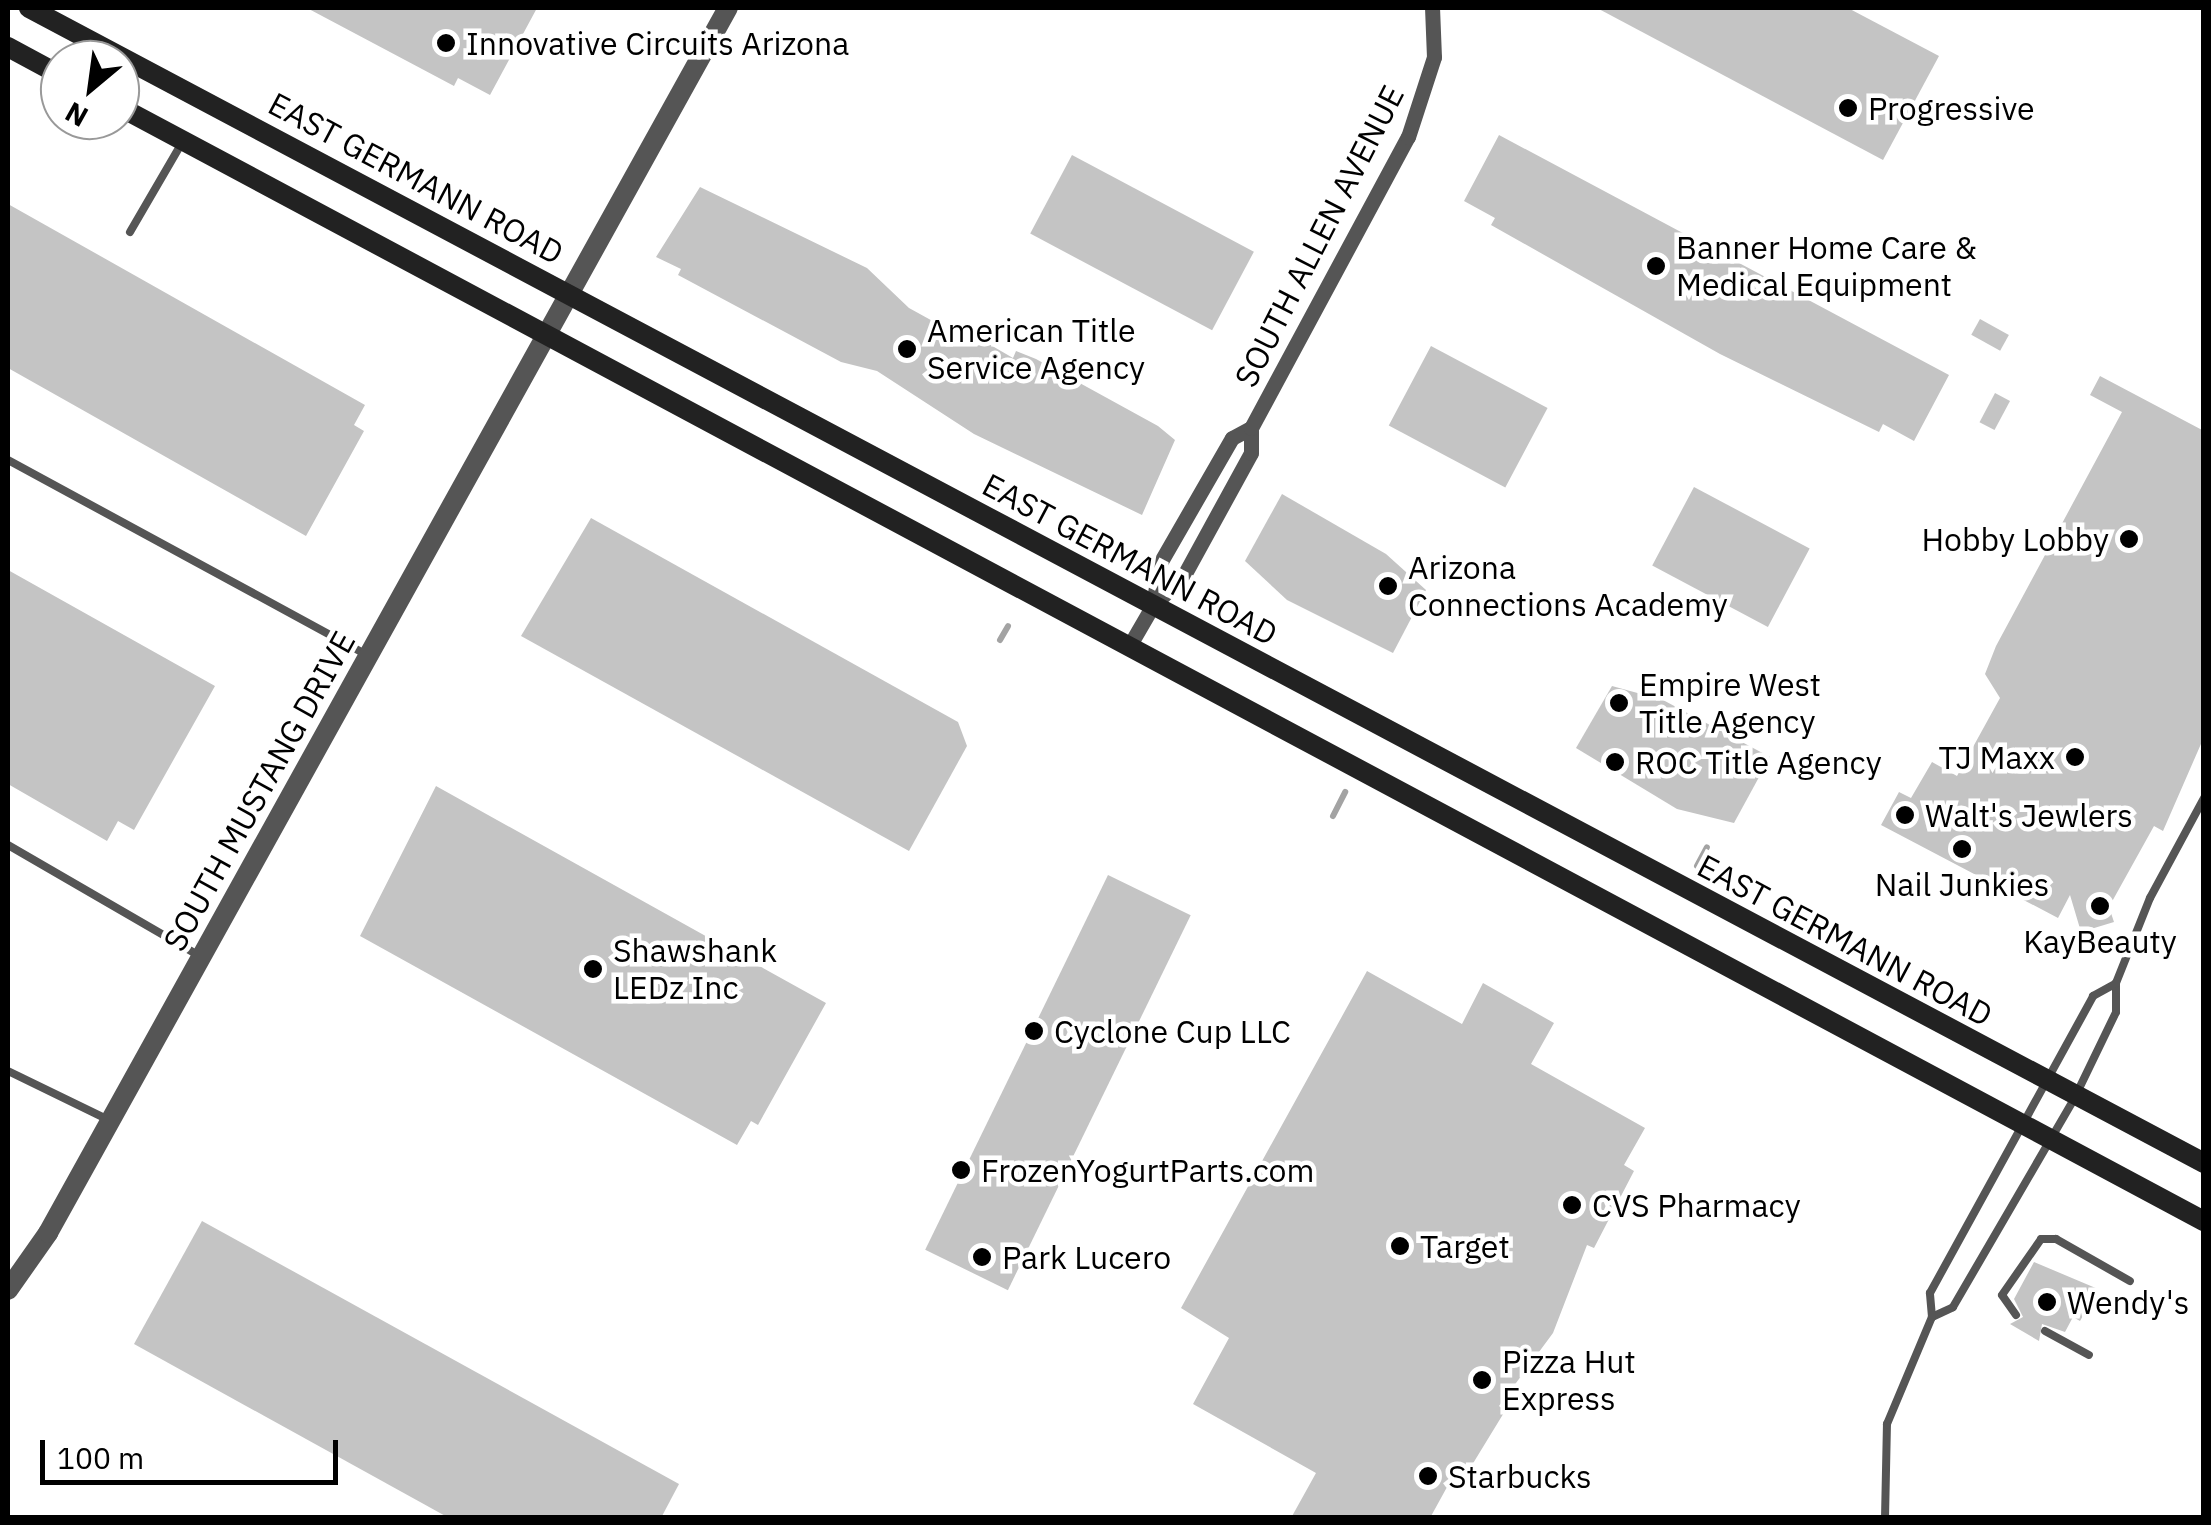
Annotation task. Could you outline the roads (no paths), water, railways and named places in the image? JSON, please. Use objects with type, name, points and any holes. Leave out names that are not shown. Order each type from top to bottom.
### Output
[{"type":"main road","name":"EAST GERMANN ROAD","points":[[29,8],[2204,1163]]},
{"type":"main road","points":[[8,47],[40,64]]},
{"type":"main road","points":[[140,118],[555,328],[1131,643],[2204,1220]]},
{"type":"street","name":"SOUTH MUSTANG DRIVE","points":[[8,1290],[111,1120],[367,655],[573,296],[728,8]]},
{"type":"street","name":"SOUTH ALLEN AVENUE","points":[[1152,605],[1183,577],[1251,452],[1251,428],[1418,114],[1434,57],[1432,8]]},
{"type":"street","name":"SOUTH ALLEN AVENUE","points":[[1131,643],[1152,605],[1160,563],[1232,438],[1251,428]]},
{"type":"lane","points":[[130,232],[183,141]]},
{"type":"lane","points":[[8,460],[367,655]]},
{"type":"lane","points":[[1932,1317],[1954,1307],[2052,1139],[2116,1012],[2116,982],[2150,898],[2204,798]]},
{"type":"lane","points":[[8,844],[202,957]]},
{"type":"lane","points":[[1886,1518],[1886,1424],[1932,1317],[1930,1293],[2093,996],[2116,982]]},
{"type":"lane","points":[[8,1071],[111,1120]]},
{"type":"lane","points":[[2016,1314],[2002,1295],[2041,1240],[2056,1239],[2130,1280]]},
{"type":"lane","points":[[2045,1331],[2089,1355]]},
{"type":"waterway","points":[[1000,640],[1008,626]]},
{"type":"waterway","points":[[1333,816],[1345,792]]},
{"type":"waterway","points":[[1697,866],[1707,847]]},
{"type":"place","name":"Innovative Circuits Arizona","points":[[446,43]]},
{"type":"place","name":"Progressive","points":[[1848,108]]},
{"type":"place","name":"Banner Home Care & Medical Equipment","points":[[1656,266]]},
{"type":"place","name":"American Title Service Agency","points":[[907,349]]},
{"type":"place","name":"Hobby Lobby","points":[[2129,539]]},
{"type":"place","name":"Arizona Connections Academy","points":[[1388,586]]},
{"type":"place","name":"Empire West Title Agency","points":[[1619,703]]},
{"type":"place","name":"TJ Maxx","points":[[2075,757]]},
{"type":"place","name":"ROC Title Agency","points":[[1615,762]]},
{"type":"place","name":"Walt's Jewlers","points":[[1905,815]]},
{"type":"place","name":"Nail Junkies","points":[[1962,849]]},
{"type":"place","name":"KayBeauty","points":[[2100,906]]},
{"type":"place","name":"Shawshank LEDz Inc","points":[[593,969]]},
{"type":"place","name":"Cyclone Cup LLC","points":[[1034,1031]]},
{"type":"place","name":"FrozenYogurtParts.com","points":[[961,1170]]},
{"type":"place","name":"CVS Pharmacy","points":[[1572,1205]]},
{"type":"place","name":"Target","points":[[1400,1246]]},
{"type":"place","name":"Park Lucero","points":[[982,1257]]},
{"type":"place","name":"Wendy's","points":[[2047,1302]]},
{"type":"place","name":"Pizza Hut Express","points":[[1482,1380]]},
{"type":"place","name":"Starbucks","points":[[1428,1476]]}]
